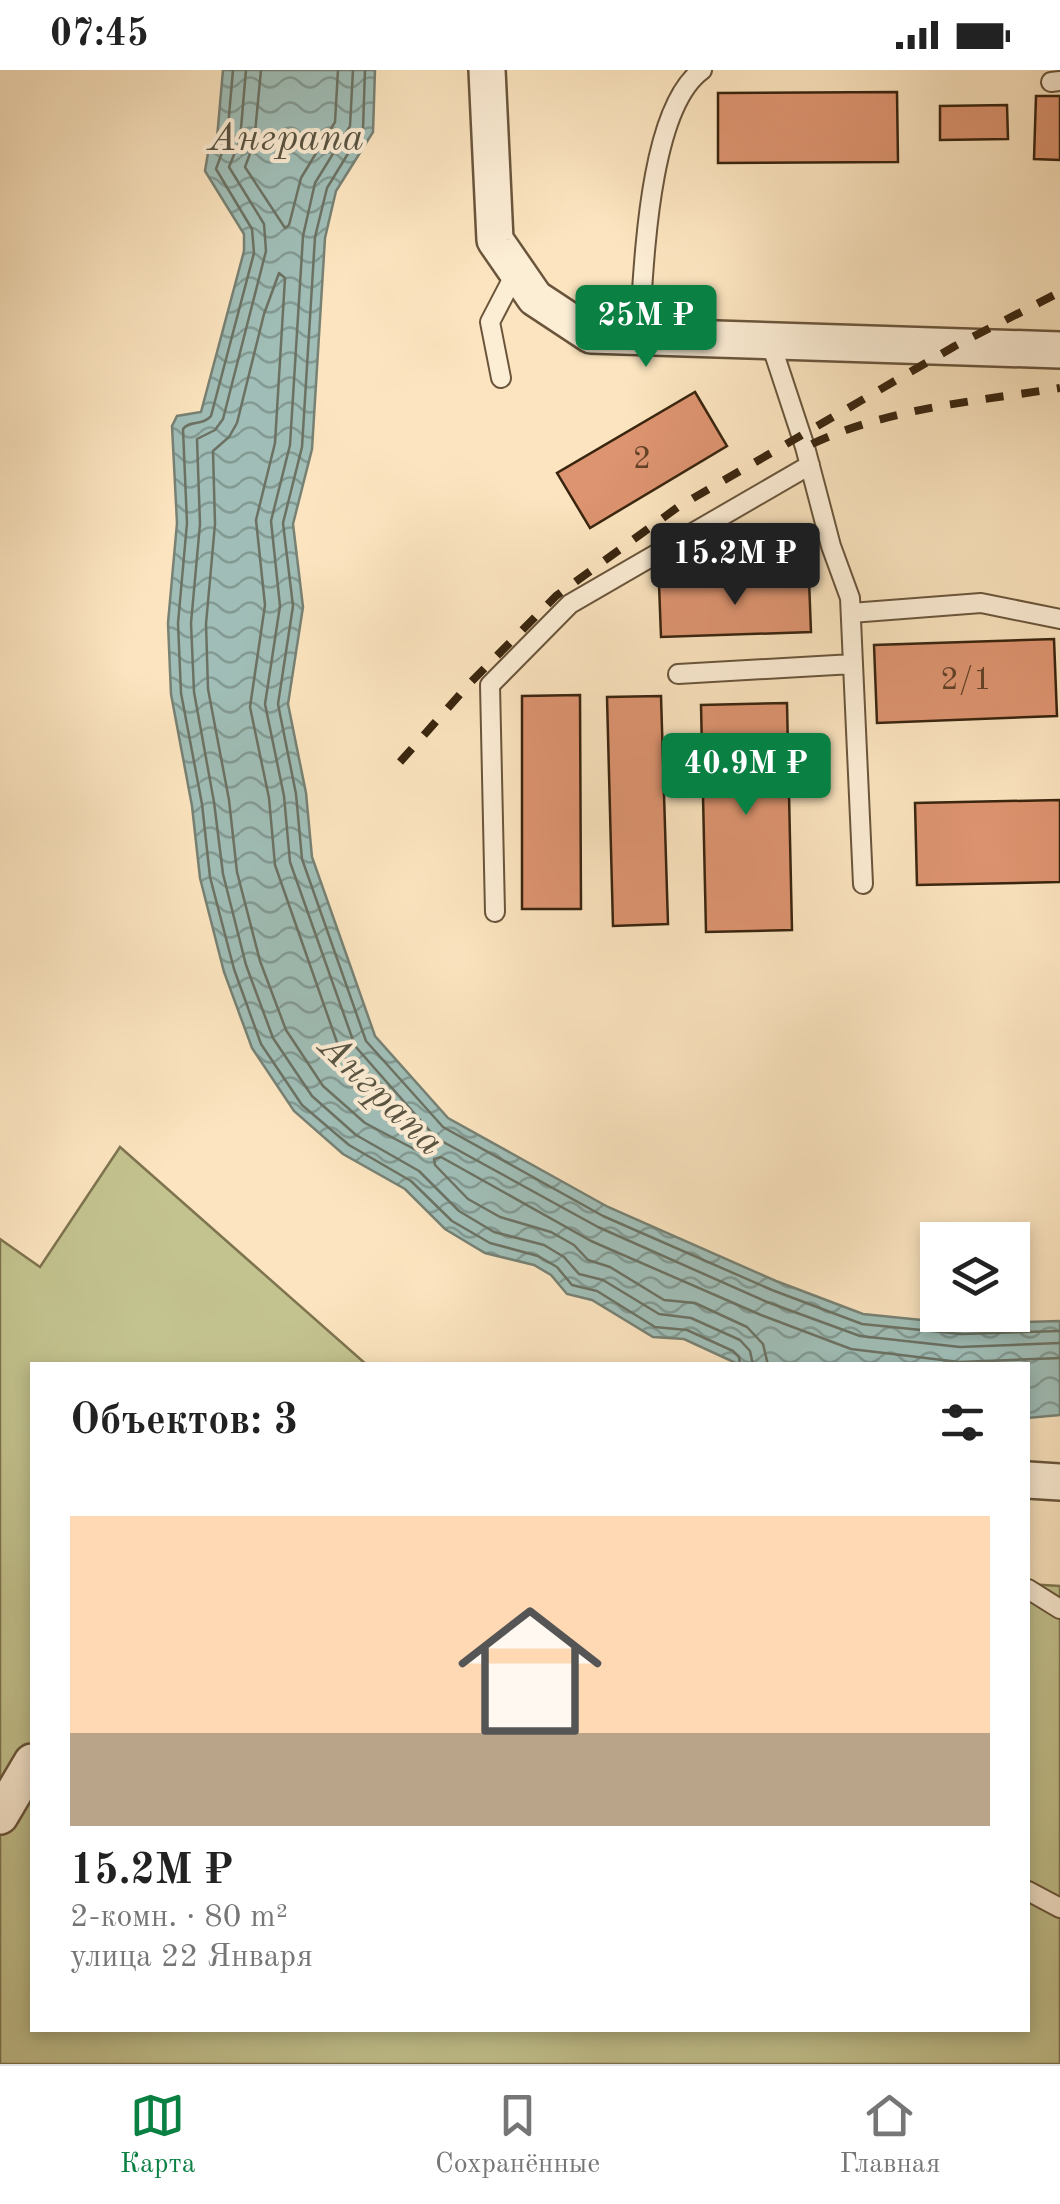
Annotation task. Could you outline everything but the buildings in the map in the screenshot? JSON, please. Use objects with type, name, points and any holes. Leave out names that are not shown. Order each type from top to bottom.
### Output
[{"type":"street","points":[[487,70],[494,240],[534,298],[591,336],[1060,350]]},
{"type":"street","points":[[1030,1480],[1060,1482]]},
{"type":"street","points":[[0,1816],[30,1765]]},
{"type":"lane","points":[[639,337],[646,243],[660,145],[687,81],[702,70]]},
{"type":"lane","points":[[501,378],[490,322],[516,272]]},
{"type":"lane","points":[[770,341],[810,465],[830,546],[850,598],[862,884]]},
{"type":"lane","points":[[495,912],[490,685],[570,604],[810,465]]},
{"type":"lane","points":[[851,612],[981,603],[1060,619]]},
{"type":"lane","points":[[678,674],[853,664]]},
{"type":"lane","points":[[1030,1590],[1060,1609]]},
{"type":"lane","points":[[1030,1892],[1060,1908]]},
{"type":"green space","points":[[120,1147],[364,1362],[30,1362],[30,2032],[1030,2032],[1030,1584],[1060,1586],[1060,2064],[0,2064],[0,1239],[40,1267]]},
{"type":"water","name":"Анграпа","points":[[223,70],[375,70],[373,132],[336,191],[325,238],[312,449],[293,524],[303,607],[288,704],[306,793],[312,857],[375,1036],[448,1118],[608,1207],[776,1281],[863,1314],[920,1320],[920,1332],[1030,1332],[1030,1322],[1060,1321],[1060,1415],[1030,1418],[1030,1362],[734,1362],[684,1339],[653,1337],[592,1300],[567,1294],[551,1275],[534,1265],[485,1253],[445,1229],[405,1189],[343,1154],[294,1111],[252,1048],[224,972],[200,878],[192,806],[171,694],[168,623],[177,523],[172,426],[177,416],[201,412],[244,251],[244,234],[205,171],[208,153],[217,138]]},
{"type":"railway","points":[[400,762],[471,682],[556,596],[678,507],[955,346],[1060,292]]},
{"type":"railway","points":[[812,444],[902,414],[1060,388]]}]
